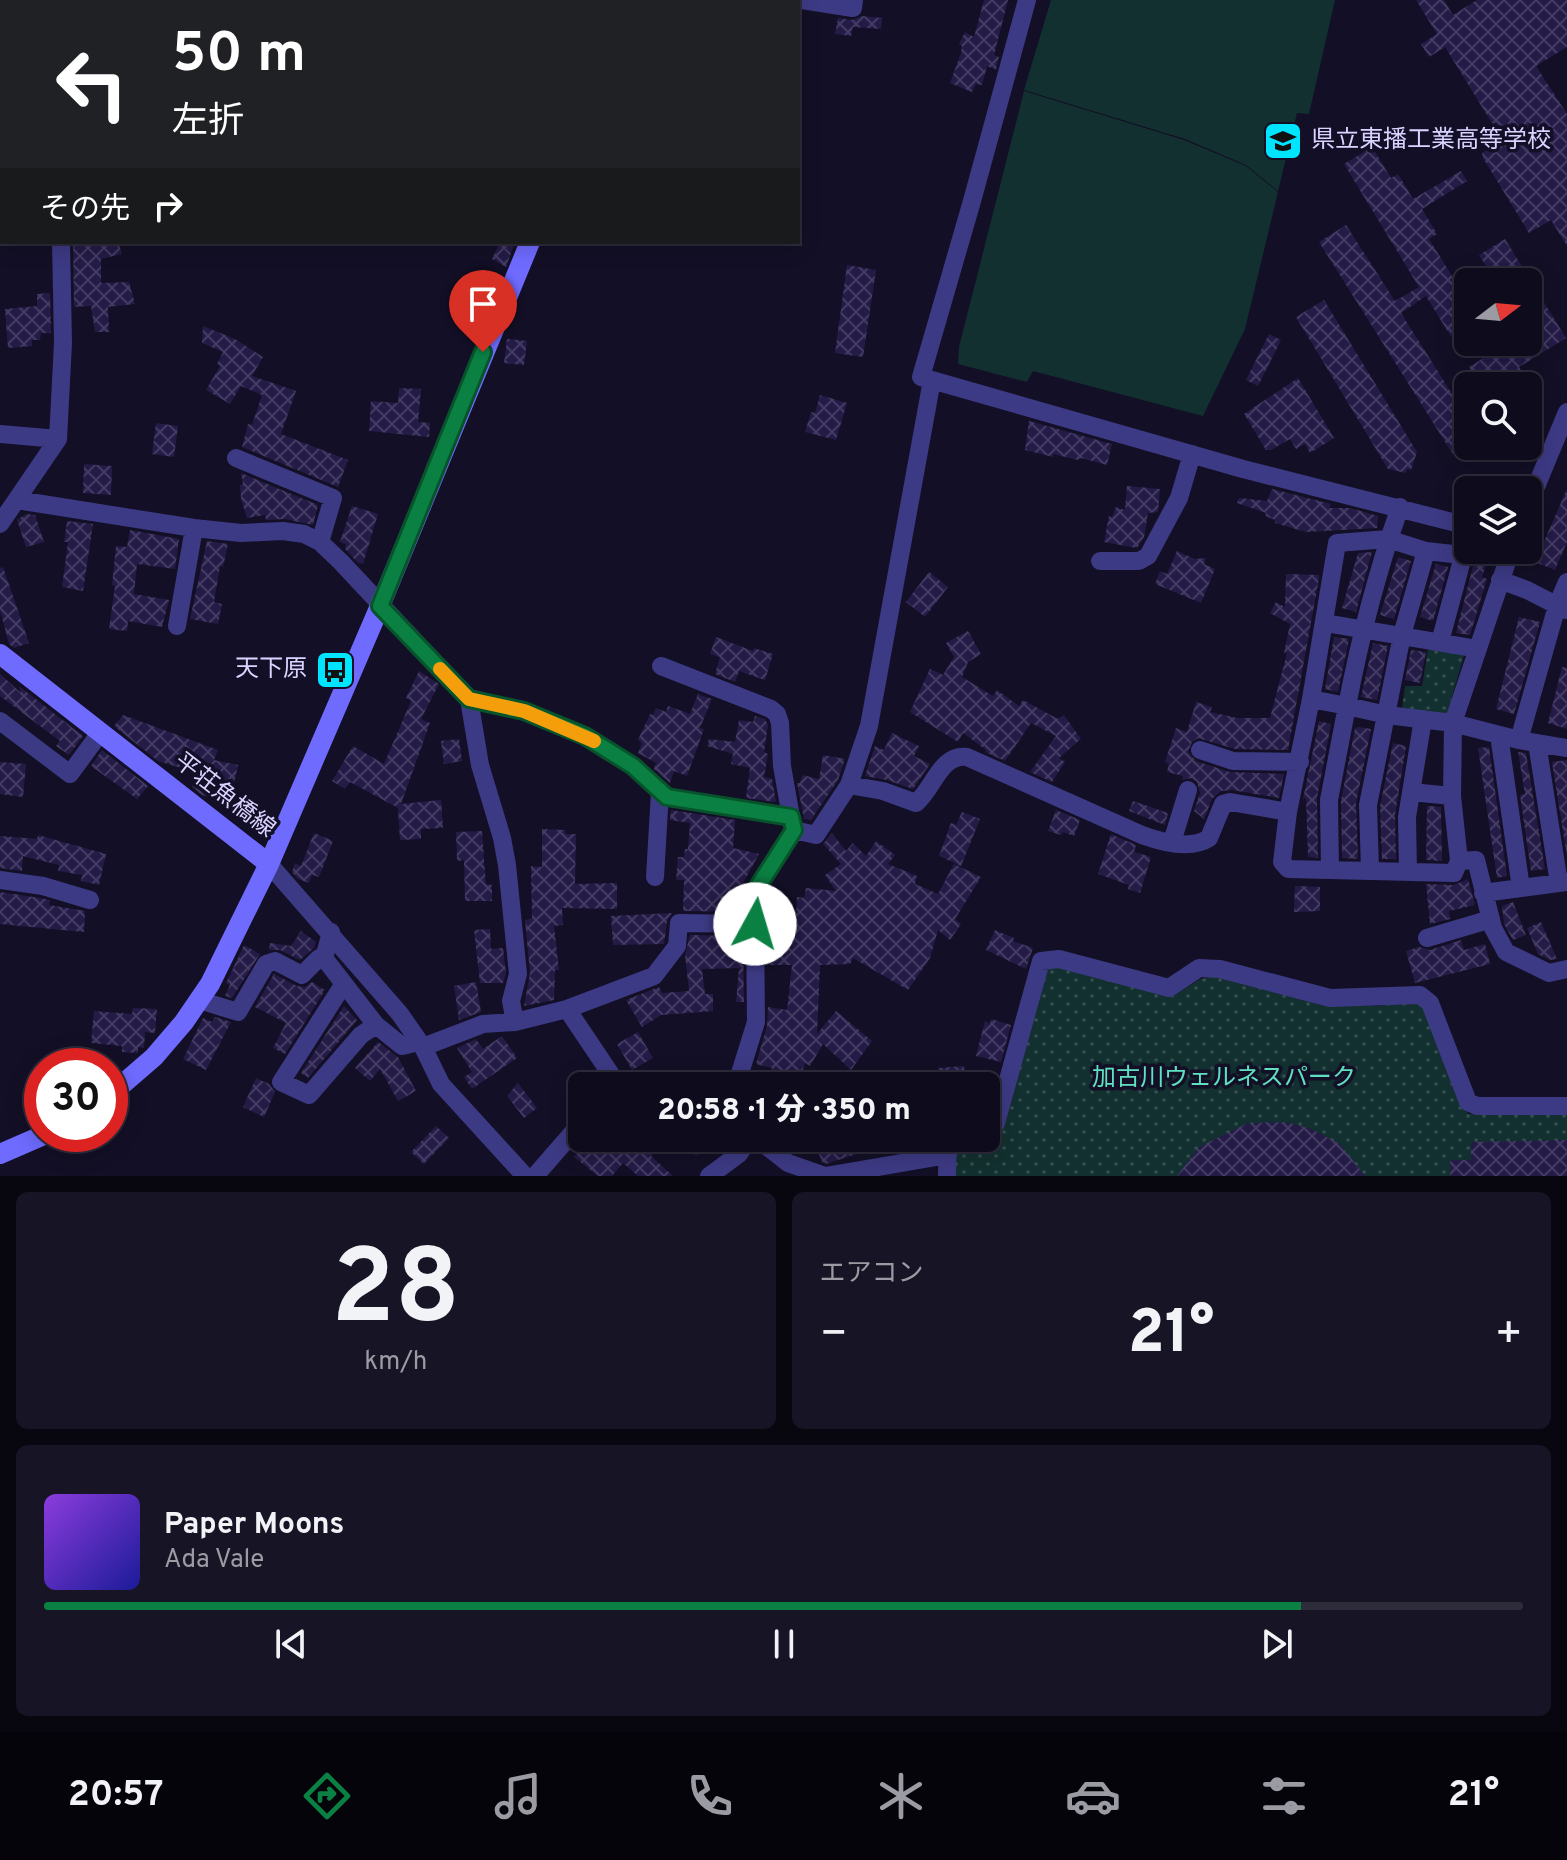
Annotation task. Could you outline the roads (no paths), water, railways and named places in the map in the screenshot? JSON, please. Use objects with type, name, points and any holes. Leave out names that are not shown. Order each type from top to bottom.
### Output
[{"type":"main road","points":[[269,864],[380,606],[529,244]]},
{"type":"main road","name":"平荘魚橋線","points":[[0,654],[269,864],[210,984],[154,1057],[128,1079]]},
{"type":"main road","points":[[0,1154],[24,1144]]},
{"type":"street","points":[[802,0],[853,8],[854,0]]},
{"type":"street","points":[[1027,0],[921,377],[1192,454],[1454,522]]},
{"type":"street","points":[[0,524],[58,439],[63,343],[61,244]]},
{"type":"street","points":[[17,500],[194,528],[241,533],[283,531],[304,534],[320,542],[469,699],[524,711],[585,736],[633,766],[667,797],[793,824],[816,835],[849,785],[869,726],[932,380]]},
{"type":"street","points":[[1542,478],[1562,439],[1567,412]]},
{"type":"street","points":[[0,434],[58,439]]},
{"type":"street","points":[[1100,561],[1139,561],[1148,556],[1179,498],[1192,454]]},
{"type":"street","points":[[236,458],[333,498],[320,542]]},
{"type":"street","points":[[1330,870],[1329,800],[1362,628],[1400,507]]},
{"type":"street","points":[[177,626],[194,528]]},
{"type":"street","points":[[1454,547],[1426,551],[1388,539],[1337,543],[1300,762],[1288,812],[1282,862],[1288,869],[1454,873],[1459,861],[1452,796],[1453,723],[1506,564]]},
{"type":"street","points":[[1370,870],[1368,805],[1402,635],[1426,551]]},
{"type":"street","points":[[1440,642],[1460,564]]},
{"type":"street","points":[[1500,580],[1562,608]]},
{"type":"street","points":[[1483,893],[1563,882],[1528,741],[1567,582]]},
{"type":"street","points":[[1325,623],[1478,649]]},
{"type":"street","points":[[661,666],[771,709],[780,723],[782,766],[793,824],[759,885],[755,924],[756,1022],[740,1072]]},
{"type":"street","points":[[469,699],[480,765],[507,865],[518,974],[511,1001],[515,1022]]},
{"type":"street","points":[[1311,699],[1387,715],[1453,723],[1567,748]]},
{"type":"street","points":[[1408,872],[1407,817],[1423,719]]},
{"type":"street","points":[[0,721],[70,774],[100,733]]},
{"type":"street","points":[[1499,735],[1521,888]]},
{"type":"street","points":[[1200,750],[1233,761],[1300,762]]},
{"type":"street","points":[[849,785],[883,791],[916,803],[948,760],[956,756],[967,757],[1142,835],[1172,842],[1204,842],[1209,838],[1223,804],[1230,802],[1288,812]]},
{"type":"street","points":[[1172,842],[1188,790]]},
{"type":"street","points":[[655,877],[660,792]]},
{"type":"street","points":[[1411,792],[1452,796]]},
{"type":"street","points":[[1459,861],[1476,860],[1491,919],[1506,952],[1549,973],[1567,969]]},
{"type":"street","points":[[269,864],[400,1014],[421,1044],[441,1084],[525,1176]]},
{"type":"street","points":[[0,880],[43,886],[90,900]]},
{"type":"street","points":[[1427,938],[1491,919]]},
{"type":"street","points":[[324,958],[376,1025],[402,1046],[421,1044],[483,1024],[515,1022],[567,1009],[654,976],[677,946],[679,923],[755,924]]},
{"type":"street","points":[[324,958],[331,932]]},
{"type":"street","points":[[199,1000],[238,1012],[266,964],[275,961],[302,975],[319,958],[324,958]]},
{"type":"street","points":[[1000,1109],[1041,961],[1059,959],[1169,988],[1199,968],[1220,969],[1330,998],[1420,995],[1430,1003],[1468,1102],[1477,1106],[1567,1106]]},
{"type":"street","points":[[343,985],[281,1082],[309,1095],[361,1035],[376,1025]]},
{"type":"street","points":[[567,1009],[609,1072]]},
{"type":"street","points":[[535,1176],[568,1138]]},
{"type":"street","points":[[709,1176],[741,1152]]},
{"type":"street","points":[[773,1152],[788,1163],[825,1176],[927,1152]]},
{"type":"street","points":[[947,1176],[948,1152]]},
{"type":"place","name":"県立東播工業高等学校","points":[[1283,141]]},
{"type":"place","name":"天下原","points":[[335,670]]},
{"type":"park label","name":"加古川ウェルネスパーク","points":[[1224,1079]]}]
